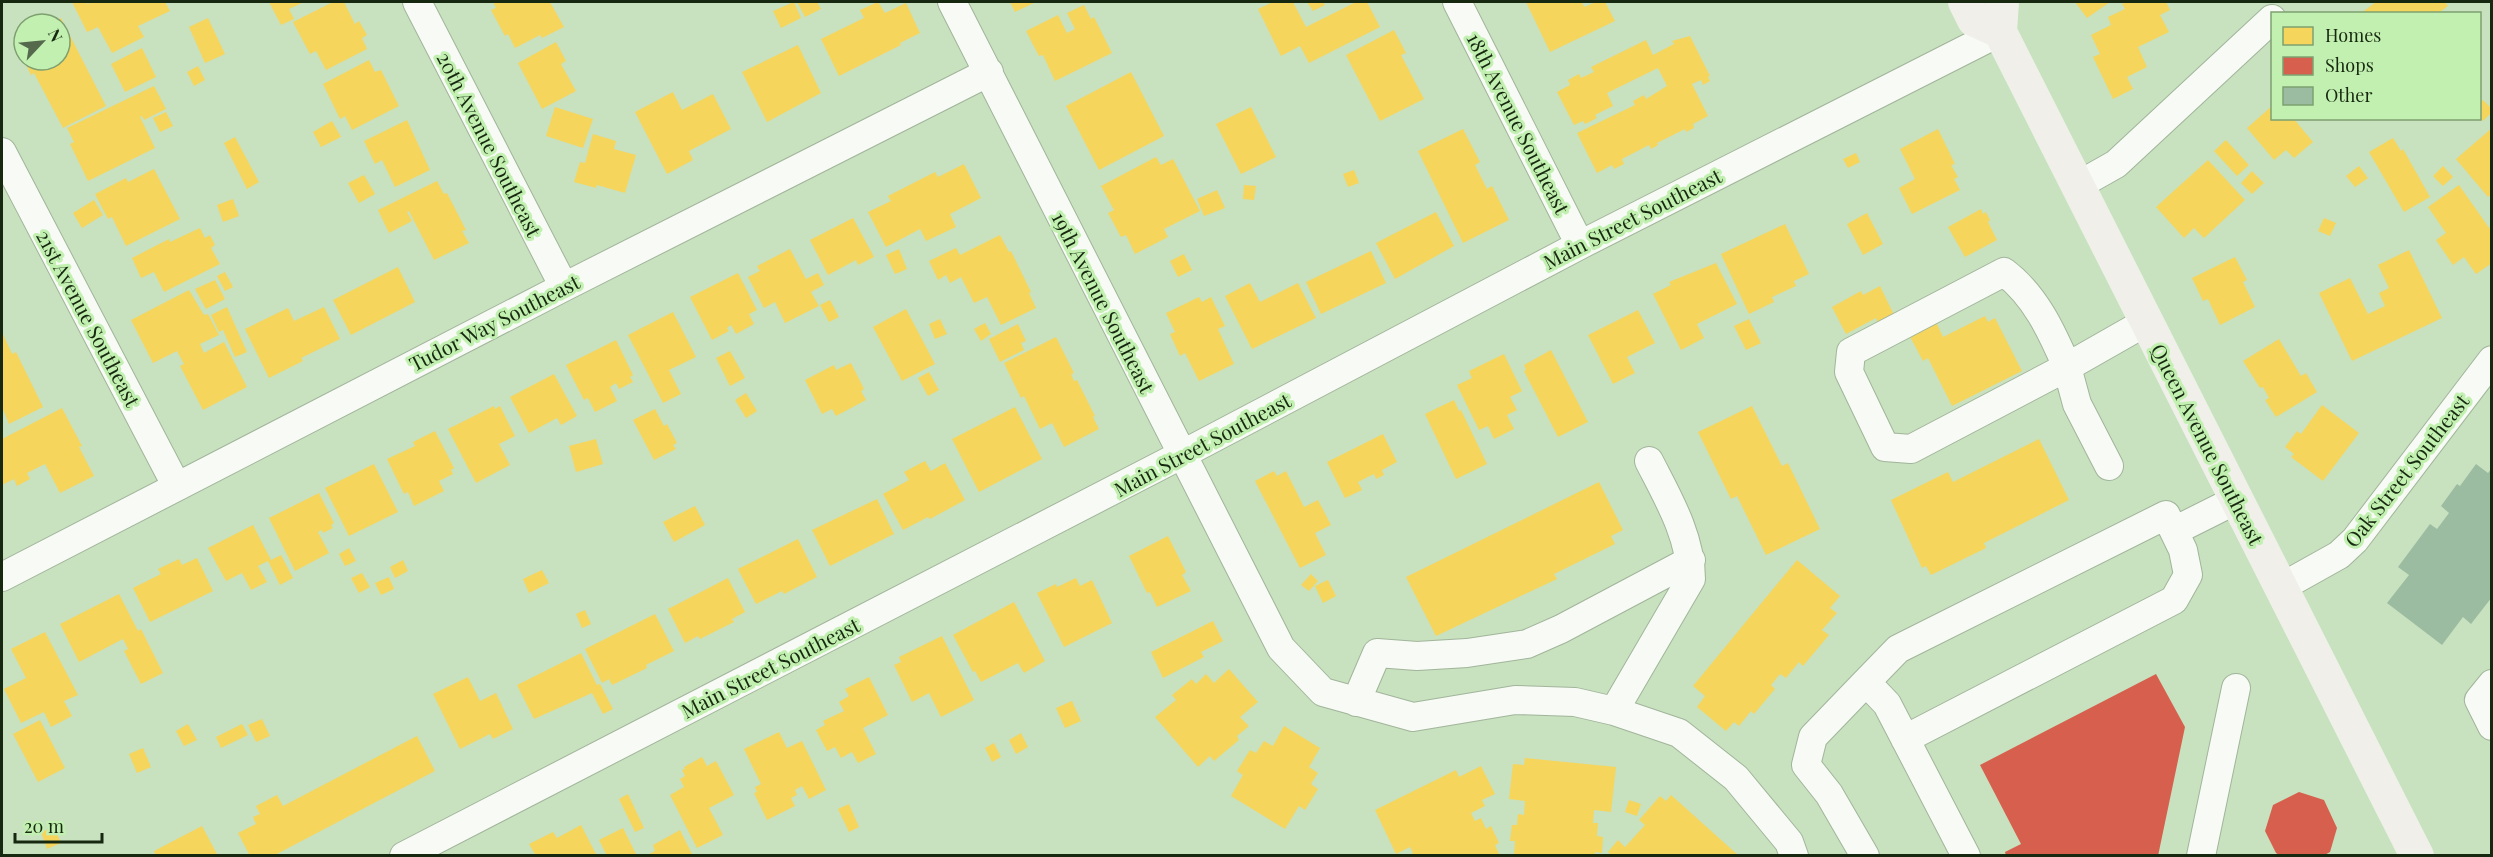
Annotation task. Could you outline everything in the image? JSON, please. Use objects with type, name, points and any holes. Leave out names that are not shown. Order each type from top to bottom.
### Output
[{"type":"main road","points":[[1965,2],[1974,20],[2001,17]]},
{"type":"main road","name":"Queen Avenue Southeast","points":[[2001,17],[2077,186],[2417,855]]},
{"type":"street","name":"20th Avenue Southeast","points":[[417,2],[564,287]]},
{"type":"street","name":"19th Avenue Southeast","points":[[952,2],[1281,648],[1323,692],[1413,717],[1515,700],[1575,702],[1614,711],[1679,733],[1736,778],[1789,842],[1794,855]]},
{"type":"street","name":"18th Avenue Southeast","points":[[1457,2],[1580,245]]},
{"type":"street","name":"Main Street Southeast","points":[[404,855],[1181,455],[1580,245],[2001,17]]},
{"type":"street","points":[[2077,186],[2116,164],[2271,20]]},
{"type":"street","name":"Tudor Way Southeast","points":[[2,577],[176,485],[989,72]]},
{"type":"street","name":"21st Avenue Southeast","points":[[2,152],[176,485]]},
{"type":"street","points":[[2109,466],[2077,404],[2067,368],[2053,335],[2021,285],[2004,272],[1851,352],[1849,372],[1885,447],[1911,449],[2067,368],[2146,322]]},
{"type":"street","name":"Oak Street Southeast","points":[[2280,588],[2339,555],[2355,540],[2490,366]]},
{"type":"street","points":[[1614,711],[1691,579],[1691,560],[1673,507],[1650,461]]},
{"type":"street","points":[[2174,531],[2236,500]]},
{"type":"street","points":[[1865,855],[1829,794],[1806,765],[1813,737],[1898,649],[2166,515],[2183,550],[2188,575],[2174,600],[1905,739]]},
{"type":"street","points":[[1356,702],[1377,653],[1417,656],[1467,653],[1527,644],[1561,629],[1691,560]]},
{"type":"street","points":[[1866,682],[1887,704],[1966,855]]},
{"type":"street","points":[[2492,684],[2479,700],[2492,726]]},
{"type":"street","points":[[2201,855],[2236,688]]},
{"type":"building: Homes","points":[[72,2],[87,4],[92,2],[165,2],[170,11],[138,26],[144,37],[112,53],[98,27],[87,32]]},
{"type":"building: Homes","points":[[269,2],[304,2],[289,9],[294,19],[281,25]]},
{"type":"building: Homes","points":[[333,2],[344,2],[355,24],[359,21],[367,35],[362,38],[367,49],[326,70],[316,51],[310,54],[293,22]]},
{"type":"building: Homes","points":[[493,2],[550,2],[564,27],[542,38],[540,35],[515,48],[508,34],[505,36],[491,10],[496,8]]},
{"type":"building: Homes","points":[[794,2],[801,18],[781,28],[773,11]]},
{"type":"building: Homes","points":[[797,2],[817,2],[821,9],[805,17]]},
{"type":"building: Homes","points":[[878,2],[885,13],[906,3],[920,33],[839,76],[821,39],[864,18],[860,10]]},
{"type":"building: Homes","points":[[1010,2],[1036,2],[1015,12]]},
{"type":"building: Homes","points":[[1273,2],[1293,2],[1306,27],[1356,2],[1367,2],[1380,27],[1309,63],[1300,46],[1281,56],[1258,9]]},
{"type":"building: Homes","points":[[1307,2],[1323,2],[1325,5],[1313,11]]},
{"type":"building: Homes","points":[[1526,2],[1582,2],[1584,7],[1596,2],[1605,2],[1615,21],[1550,52]]},
{"type":"building: Homes","points":[[2075,2],[2110,2],[2087,18]]},
{"type":"building: Homes","points":[[2166,2],[2170,10],[2160,15],[2169,32],[2138,47],[2147,67],[2127,77],[2133,89],[2113,99],[2093,57],[2100,54],[2091,35],[2111,25],[2108,17],[2125,9],[2122,4]]},
{"type":"building: Homes","points":[[2376,2],[2445,2],[2448,6],[2440,12],[2363,12]]},
{"type":"building: Homes","points":[[1084,5],[1091,19],[1094,17],[1112,53],[1055,81],[1043,55],[1039,56],[1026,31],[1058,15],[1067,33],[1075,29],[1067,13]]},
{"type":"building: Homes","points":[[208,18],[225,54],[205,63],[189,27]]},
{"type":"building: Homes","points":[[1394,30],[1406,53],[1401,55],[1424,99],[1380,121],[1346,55]]},
{"type":"building: Homes","points":[[1690,36],[1710,76],[1708,77],[1710,81],[1703,85],[1701,80],[1692,84],[1708,116],[1693,124],[1694,128],[1686,132],[1685,129],[1657,143],[1658,145],[1651,149],[1649,145],[1622,159],[1624,164],[1614,169],[1612,165],[1597,173],[1577,133],[1635,105],[1633,101],[1644,95],[1646,99],[1667,86],[1658,68],[1607,93],[1613,106],[1595,115],[1597,118],[1585,124],[1583,121],[1574,125],[1557,92],[1570,85],[1568,80],[1579,74],[1581,78],[1594,72],[1591,67],[1646,40],[1653,55],[1674,44],[1672,41]]},
{"type":"building: Homes","points":[[72,40],[106,106],[63,128],[34,73],[31,75],[30,72],[72,72]]},
{"type":"building: Homes","points":[[556,42],[566,61],[561,64],[576,91],[542,109],[518,63]]},
{"type":"building: Homes","points":[[798,45],[821,93],[767,122],[742,72]]},
{"type":"building: Homes","points":[[142,48],[156,77],[125,92],[111,64]]},
{"type":"building: Homes","points":[[369,60],[375,72],[381,70],[399,106],[352,130],[345,116],[340,119],[323,84]]},
{"type":"building: Homes","points":[[198,66],[205,80],[194,86],[187,72]]},
{"type":"building: Homes","points":[[1131,72],[1164,136],[1099,170],[1066,106]]},
{"type":"building: Homes","points":[[154,86],[166,109],[144,120],[142,116],[140,117],[155,148],[88,181],[70,144],[74,142],[67,128]]},
{"type":"building: Homes","points":[[673,92],[682,110],[713,94],[731,129],[689,151],[693,160],[667,174],[635,112]]},
{"type":"building: Homes","points":[[2483,100],[2492,109],[2483,121],[2481,118]]},
{"type":"building: Homes","points":[[555,107],[593,119],[583,148],[546,136]]},
{"type":"building: Homes","points":[[1251,107],[1276,157],[1241,174],[1216,124]]},
{"type":"building: Homes","points":[[2271,107],[2271,120],[2295,120],[2313,142],[2294,158],[2286,150],[2274,160],[2247,128]]},
{"type":"building: Homes","points":[[166,112],[173,126],[160,132],[153,118]]},
{"type":"building: Homes","points":[[407,120],[430,170],[395,187],[382,160],[375,164],[364,141]]},
{"type":"building: Homes","points":[[332,121],[341,137],[321,147],[313,132]]},
{"type":"building: Homes","points":[[2492,128],[2492,194],[2488,197],[2456,159]]},
{"type":"building: Homes","points":[[1463,129],[1480,162],[1475,165],[1487,189],[1492,186],[1509,220],[1463,243],[1418,151]]},
{"type":"building: Homes","points":[[1938,129],[1955,164],[1951,165],[1958,177],[1954,179],[1960,190],[1912,214],[1899,188],[1915,179],[1900,149]]},
{"type":"building: Homes","points":[[593,134],[616,141],[614,149],[636,155],[625,193],[597,185],[596,188],[574,182],[580,162],[585,163]]},
{"type":"building: Homes","points":[[235,137],[259,182],[247,189],[224,143]]},
{"type":"building: Homes","points":[[2393,138],[2401,151],[2403,149],[2430,197],[2404,212],[2369,152]]},
{"type":"building: Homes","points":[[2226,140],[2249,165],[2237,176],[2214,151]]},
{"type":"building: Homes","points":[[1856,153],[1860,162],[1848,168],[1843,159]]},
{"type":"building: Homes","points":[[1156,157],[1161,165],[1173,159],[1200,211],[1164,229],[1168,237],[1135,254],[1126,235],[1121,237],[1108,213],[1114,210],[1101,186]]},
{"type":"building: Homes","points":[[2208,160],[2245,200],[2204,238],[2194,228],[2184,238],[2156,207]]},
{"type":"building: Homes","points":[[964,164],[981,198],[950,214],[956,227],[926,241],[920,229],[886,247],[868,212],[891,201],[888,196],[935,172],[938,177]]},
{"type":"building: Homes","points":[[2359,166],[2368,178],[2355,187],[2346,176]]},
{"type":"building: Homes","points":[[2443,166],[2453,177],[2443,186],[2433,176]]},
{"type":"building: Homes","points":[[154,169],[180,219],[126,246],[112,217],[108,219],[95,194],[126,178],[128,182]]},
{"type":"building: Homes","points":[[1354,170],[1359,183],[1348,187],[1343,174]]},
{"type":"building: Homes","points":[[2252,171],[2264,183],[2252,194],[2241,183]]},
{"type":"building: Homes","points":[[364,175],[375,194],[359,203],[348,183]]},
{"type":"building: Homes","points":[[437,181],[444,194],[447,193],[466,230],[462,231],[469,243],[434,260],[409,211],[407,212],[412,221],[389,233],[378,210]]},
{"type":"building: Homes","points":[[1244,185],[1256,186],[1254,200],[1243,199]]},
{"type":"building: Homes","points":[[2459,185],[2492,232],[2492,263],[2476,274],[2464,257],[2453,265],[2436,240],[2446,233],[2428,207]]},
{"type":"building: Homes","points":[[1217,190],[1225,208],[1204,216],[1197,199]]},
{"type":"building: Homes","points":[[233,199],[239,216],[223,222],[217,205]]},
{"type":"building: Homes","points":[[94,200],[103,215],[82,228],[73,213]]},
{"type":"building: Homes","points":[[1981,209],[1983,214],[1986,212],[1997,240],[1965,257],[1948,227]]},
{"type":"building: Homes","points":[[1436,212],[1454,246],[1395,279],[1376,243]]},
{"type":"building: Homes","points":[[1867,213],[1883,244],[1863,255],[1847,224]]},
{"type":"building: Homes","points":[[853,218],[874,257],[858,265],[856,260],[828,275],[810,240]]},
{"type":"building: Homes","points":[[2324,218],[2336,223],[2330,236],[2318,231]]},
{"type":"building: Homes","points":[[1785,224],[1809,274],[1794,281],[1796,286],[1772,297],[1774,302],[1749,314],[1721,254]]},
{"type":"building: Homes","points":[[200,228],[205,238],[210,235],[215,245],[211,248],[220,264],[164,292],[154,272],[141,278],[132,258],[169,239],[170,242]]},
{"type":"building: Homes","points":[[1000,235],[1009,252],[1011,251],[1031,292],[1029,293],[1036,308],[1001,325],[987,297],[974,303],[961,277],[950,283],[946,275],[938,280],[929,261],[956,248],[960,255]]},
{"type":"building: Homes","points":[[790,249],[806,279],[818,273],[824,285],[811,292],[819,306],[785,323],[775,302],[764,308],[748,277],[760,271],[757,266]]},
{"type":"building: Homes","points":[[899,249],[907,269],[895,274],[886,255]]},
{"type":"building: Homes","points":[[2409,250],[2442,318],[2352,361],[2319,293],[2350,278],[2368,314],[2385,306],[2379,293],[2389,288],[2378,265]]},
{"type":"building: Homes","points":[[1371,251],[1386,283],[1321,314],[1306,282]]},
{"type":"building: Homes","points":[[1184,254],[1192,270],[1178,277],[1170,261]]},
{"type":"building: Homes","points":[[2235,257],[2247,280],[2243,282],[2255,307],[2220,325],[2208,299],[2203,301],[2192,278]]},
{"type":"building: Homes","points":[[1716,263],[1737,304],[1697,324],[1704,338],[1681,350],[1653,294],[1671,285],[1669,282]]},
{"type":"building: Homes","points":[[398,267],[415,302],[351,335],[333,300]]},
{"type":"building: Homes","points":[[225,272],[233,287],[225,291],[217,276]]},
{"type":"building: Homes","points":[[738,273],[757,310],[749,314],[754,324],[736,334],[731,325],[727,328],[729,331],[712,340],[690,297]]},
{"type":"building: Homes","points":[[215,280],[225,299],[206,309],[195,289]]},
{"type":"building: Homes","points":[[1250,283],[1260,302],[1298,283],[1316,318],[1252,349],[1225,296]]},
{"type":"building: Homes","points":[[1880,286],[1894,315],[1878,324],[1876,318],[1846,334],[1832,307],[1861,291],[1863,295]]},
{"type":"building: Homes","points":[[189,290],[204,315],[208,314],[219,335],[200,344],[204,353],[224,342],[247,387],[203,410],[180,366],[184,364],[177,351],[153,363],[131,320]]},
{"type":"building: Homes","points":[[1199,297],[1202,302],[1211,297],[1225,326],[1218,329],[1234,364],[1199,381],[1185,353],[1180,356],[1170,334],[1175,332],[1166,313]]},
{"type":"building: Homes","points":[[830,300],[839,317],[829,322],[820,305]]},
{"type":"building: Homes","points":[[227,307],[247,352],[235,357],[223,330],[219,332],[211,315]]},
{"type":"building: Homes","points":[[324,307],[340,339],[301,358],[303,361],[269,378],[245,329],[288,308],[294,321]]},
{"type":"building: Homes","points":[[906,309],[935,364],[902,381],[873,327]]},
{"type":"building: Homes","points":[[1638,310],[1655,343],[1627,357],[1635,373],[1613,384],[1588,335]]},
{"type":"building: Homes","points":[[673,312],[696,357],[669,370],[681,394],[663,403],[628,335]]},
{"type":"building: Homes","points":[[1985,316],[1988,322],[1995,318],[2022,371],[1952,406],[1928,358],[1923,361],[1907,331],[1934,318],[1943,337]]},
{"type":"building: Homes","points":[[940,319],[947,334],[935,339],[929,324]]},
{"type":"building: Homes","points":[[1749,319],[1761,343],[1746,350],[1734,326]]},
{"type":"building: Homes","points":[[985,323],[991,334],[981,341],[974,329]]},
{"type":"building: Homes","points":[[1018,324],[1026,341],[1021,343],[1024,350],[1000,362],[989,339]]},
{"type":"building: Homes","points":[[2,332],[12,354],[16,352],[43,407],[9,424],[2,407]]},
{"type":"building: Homes","points":[[1056,337],[1074,373],[1071,374],[1074,381],[1077,380],[1099,429],[1064,447],[1052,423],[1040,429],[1024,396],[1021,398],[1004,363]]},
{"type":"building: Homes","points":[[2279,339],[2301,376],[2306,373],[2317,392],[2276,417],[2265,400],[2269,398],[2263,387],[2260,388],[2243,361]]},
{"type":"building: Homes","points":[[616,340],[633,375],[630,377],[633,382],[619,389],[616,383],[610,387],[617,401],[595,412],[588,398],[584,400],[566,365]]},
{"type":"building: Homes","points":[[1551,350],[1588,422],[1558,437],[1524,371],[1526,370],[1524,365]]},
{"type":"building: Homes","points":[[730,351],[745,378],[730,386],[716,358]]},
{"type":"building: Homes","points":[[1504,354],[1522,391],[1510,397],[1517,410],[1507,415],[1514,429],[1494,439],[1488,426],[1479,430],[1457,385],[1472,378],[1469,371]]},
{"type":"building: Homes","points":[[851,363],[864,389],[861,391],[866,400],[836,416],[832,409],[822,414],[805,380],[834,365],[836,370]]},
{"type":"building: Homes","points":[[929,372],[939,390],[928,396],[918,378]]},
{"type":"building: Homes","points":[[554,374],[577,416],[561,425],[557,418],[529,433],[510,397]]},
{"type":"building: Homes","points":[[746,393],[757,411],[746,418],[735,400]]},
{"type":"building: Homes","points":[[1454,400],[1487,464],[1456,479],[1425,414]]},
{"type":"building: Homes","points":[[2322,405],[2359,433],[2323,481],[2291,457],[2294,454],[2285,447],[2297,431],[2301,434]]},
{"type":"building: Homes","points":[[494,406],[495,409],[500,406],[515,436],[499,444],[510,465],[476,483],[448,429]]},
{"type":"building: Homes","points":[[1752,406],[1782,466],[1788,463],[1820,529],[1766,555],[1737,496],[1731,499],[1698,432]]},
{"type":"building: Homes","points":[[1015,407],[1042,459],[979,492],[952,439]]},
{"type":"building: Homes","points":[[62,408],[82,446],[79,447],[94,476],[60,493],[45,464],[27,473],[30,479],[17,486],[14,479],[2,485],[2,439]]},
{"type":"building: Homes","points":[[655,409],[664,426],[667,424],[677,443],[673,445],[676,449],[654,460],[633,420]]},
{"type":"building: Homes","points":[[435,431],[454,468],[451,470],[453,474],[439,481],[444,491],[414,506],[408,492],[404,494],[387,459],[415,446],[413,442]]},
{"type":"building: Homes","points":[[1383,434],[1397,462],[1382,470],[1384,475],[1376,479],[1374,474],[1358,482],[1362,490],[1345,498],[1327,462]]},
{"type":"building: Homes","points":[[596,439],[603,464],[576,472],[569,446]]},
{"type":"building: Homes","points":[[2039,439],[2069,500],[1984,543],[1986,548],[1931,575],[1926,566],[1922,568],[1891,500],[1948,472],[1953,482]]},
{"type":"building: Homes","points":[[925,461],[931,471],[945,463],[965,500],[930,519],[928,517],[903,530],[883,494],[909,480],[904,472]]},
{"type":"building: Homes","points":[[374,464],[398,512],[349,536],[325,488]]},
{"type":"building: Homes","points":[[1274,471],[1277,476],[1286,471],[1304,507],[1318,500],[1331,525],[1315,533],[1326,555],[1300,568],[1255,481]]},
{"type":"building: Homes","points":[[1599,482],[1623,530],[1611,536],[1615,544],[1554,574],[1557,579],[1436,636],[1406,577]]},
{"type":"building: Homes","points":[[319,493],[334,523],[331,525],[333,528],[323,533],[322,530],[318,532],[329,553],[295,571],[269,518]]},
{"type":"building: Homes","points":[[877,499],[894,534],[830,566],[812,530]]},
{"type":"building: Homes","points":[[695,506],[705,525],[674,542],[663,522]]},
{"type":"building: Homes","points":[[253,525],[271,560],[281,555],[293,578],[280,585],[268,561],[258,566],[267,582],[251,590],[242,573],[226,581],[208,548]]},
{"type":"building: Homes","points":[[1168,536],[1186,572],[1182,575],[1191,591],[1157,607],[1150,592],[1147,593],[1129,556]]},
{"type":"building: Homes","points":[[798,539],[817,577],[784,594],[782,591],[756,604],[738,569]]},
{"type":"building: Homes","points":[[349,548],[356,561],[345,566],[339,554]]},
{"type":"building: Homes","points":[[197,558],[213,591],[150,622],[133,588],[161,574],[158,569],[179,559],[182,565]]},
{"type":"building: Homes","points":[[403,560],[408,571],[395,578],[390,567]]},
{"type":"building: Homes","points":[[1797,560],[1840,596],[1830,608],[1837,613],[1822,630],[1829,635],[1803,666],[1799,662],[1786,678],[1780,674],[1771,685],[1775,689],[1754,714],[1751,711],[1739,726],[1734,722],[1726,731],[1697,707],[1705,696],[1693,686]]},
{"type":"building: Homes","points":[[542,570],[549,583],[529,593],[523,579]]},
{"type":"building: Homes","points":[[362,573],[370,587],[359,593],[351,578]]},
{"type":"building: Homes","points":[[1311,574],[1318,581],[1309,591],[1301,585]]},
{"type":"building: Homes","points":[[389,577],[394,589],[381,595],[375,583]]},
{"type":"building: Homes","points":[[728,578],[745,612],[732,619],[734,622],[700,639],[698,636],[685,643],[668,609]]},
{"type":"building: Homes","points":[[1076,578],[1080,586],[1092,580],[1112,623],[1064,647],[1037,593]]},
{"type":"building: Homes","points":[[1328,580],[1336,596],[1323,603],[1315,586]]},
{"type":"building: Homes","points":[[119,594],[138,631],[141,629],[163,673],[141,684],[124,651],[128,649],[123,639],[79,662],[60,624]]},
{"type":"building: Homes","points":[[1014,602],[1045,661],[1024,673],[1018,663],[981,682],[953,635]]},
{"type":"building: Homes","points":[[585,610],[591,624],[582,628],[576,614]]},
{"type":"building: Homes","points":[[655,614],[674,651],[646,665],[647,668],[612,685],[609,679],[602,683],[585,649]]},
{"type":"building: Homes","points":[[1213,621],[1223,641],[1201,652],[1204,657],[1163,678],[1151,652]]},
{"type":"building: Homes","points":[[45,632],[78,695],[64,701],[72,716],[51,727],[44,712],[21,723],[4,689],[26,678],[11,649]]},
{"type":"building: Homes","points":[[942,636],[974,700],[941,717],[929,693],[912,702],[894,665],[901,662],[899,657]]},
{"type":"building: Homes","points":[[581,653],[597,685],[600,684],[613,709],[603,714],[592,693],[534,719],[517,685]]},
{"type":"building: Homes","points":[[1229,669],[1258,702],[1240,717],[1249,726],[1237,736],[1239,740],[1214,761],[1210,756],[1198,767],[1155,717],[1176,700],[1172,695],[1192,679],[1196,684],[1206,674],[1214,683]]},
{"type":"building: Homes","points":[[468,677],[480,701],[496,693],[513,729],[493,739],[490,734],[460,749],[433,694]]},
{"type":"building: Homes","points":[[869,677],[888,715],[863,728],[876,754],[858,763],[852,752],[841,758],[835,747],[827,751],[816,730],[825,725],[823,721],[844,711],[839,702],[849,696],[845,689]]},
{"type":"building: Homes","points":[[1072,701],[1081,721],[1065,728],[1056,708]]},
{"type":"building: Homes","points":[[262,719],[270,736],[256,742],[248,725]]},
{"type":"building: Homes","points":[[40,720],[65,768],[38,782],[13,734]]},
{"type":"building: Homes","points":[[188,724],[197,740],[184,746],[176,731]]},
{"type":"building: Homes","points":[[242,724],[248,735],[221,748],[216,737]]},
{"type":"building: Homes","points":[[1284,726],[1320,748],[1309,767],[1318,773],[1311,784],[1318,789],[1305,810],[1299,806],[1285,829],[1231,796],[1243,775],[1237,771],[1250,750],[1256,753],[1264,741],[1273,746]]},
{"type":"building: Homes","points":[[779,732],[787,748],[802,741],[826,790],[809,799],[802,786],[795,790],[797,795],[791,798],[795,806],[767,820],[754,793],[757,792],[755,787],[761,784],[744,749]]},
{"type":"building: Homes","points":[[1021,733],[1028,747],[1016,754],[1009,740]]},
{"type":"building: Homes","points":[[417,736],[435,771],[273,856],[250,856],[238,833],[256,824],[253,817],[260,814],[256,806],[277,795],[283,806]]},
{"type":"building: Homes","points":[[994,743],[1001,757],[992,762],[985,748]]},
{"type":"building: Homes","points":[[143,748],[151,767],[137,773],[129,754]]},
{"type":"building: Homes","points":[[702,757],[707,766],[716,761],[734,795],[709,808],[723,835],[697,848],[670,795],[684,787],[680,779],[685,776],[682,770],[685,769],[684,767]]},
{"type":"building: Homes","points":[[1525,758],[1616,767],[1611,812],[1594,810],[1593,823],[1598,823],[1597,836],[1603,837],[1602,853],[1595,852],[1595,856],[1514,856],[1515,841],[1510,841],[1512,825],[1517,825],[1518,814],[1524,815],[1525,801],[1509,799],[1513,764],[1524,765]]},
{"type":"building: Homes","points":[[1481,766],[1495,794],[1482,800],[1485,806],[1471,813],[1475,821],[1481,818],[1486,829],[1491,826],[1499,843],[1495,845],[1500,856],[1408,856],[1413,853],[1410,847],[1396,854],[1375,810],[1456,770],[1459,777]]},
{"type":"building: Homes","points":[[628,794],[644,828],[635,832],[619,799]]},
{"type":"building: Homes","points":[[1671,795],[1739,856],[1612,856],[1608,852],[1618,840],[1625,847],[1645,825],[1639,820],[1660,796],[1666,801]]},
{"type":"building: Homes","points":[[1629,800],[1641,804],[1637,816],[1625,812]]},
{"type":"building: Homes","points":[[849,804],[859,827],[849,832],[838,809]]},
{"type":"building: Homes","points":[[581,825],[597,856],[536,856],[529,844],[553,832],[557,838]]},
{"type":"building: Homes","points":[[202,826],[218,856],[156,856],[154,851]]},
{"type":"building: Homes","points":[[54,827],[61,843],[47,849],[41,832]]},
{"type":"building: Homes","points":[[623,828],[637,856],[607,856],[599,840]]},
{"type":"building: Homes","points":[[680,830],[693,856],[646,856],[655,851],[653,845]]},
{"type":"building: Shops","points":[[2156,674],[2185,727],[2158,856],[2006,856],[2005,852],[2021,844],[1980,765]]},
{"type":"building: Shops","points":[[2299,792],[2324,800],[2337,828],[2330,852],[2323,856],[2281,856],[2276,853],[2265,831],[2273,805]]},
{"type":"building: Other","points":[[2476,464],[2488,473],[2492,468],[2492,597],[2471,624],[2463,617],[2442,645],[2387,603],[2409,575],[2398,567],[2430,524],[2437,529],[2449,513],[2441,506]]}]
